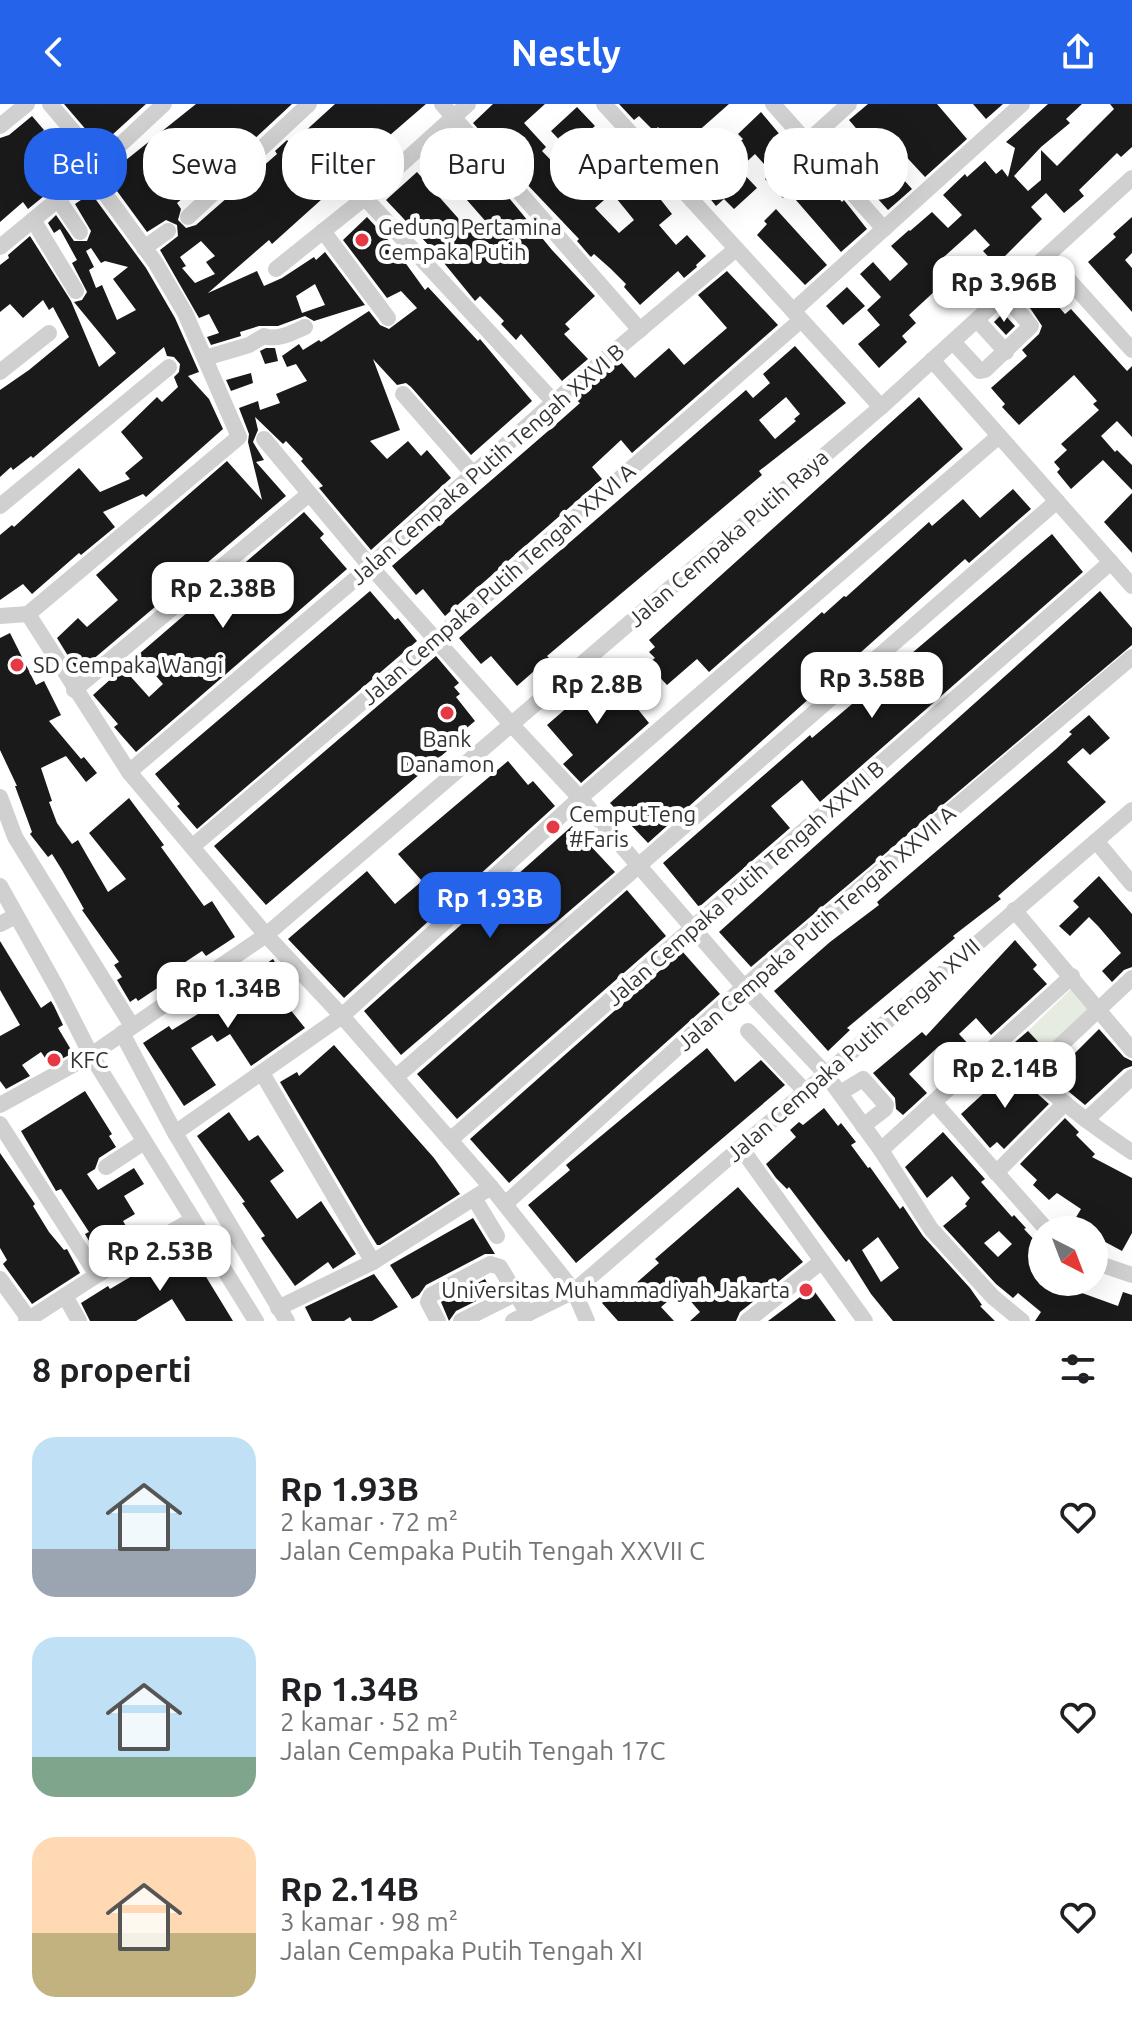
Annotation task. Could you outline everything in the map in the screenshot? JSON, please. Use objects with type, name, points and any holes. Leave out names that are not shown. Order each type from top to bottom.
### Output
[{"type":"street","points":[[0,126],[27,104]]},
{"type":"street","points":[[50,104],[67,128]]},
{"type":"street","points":[[127,138],[164,104]]},
{"type":"street","points":[[188,217],[309,104]]},
{"type":"street","points":[[442,104],[640,330]]},
{"type":"street","points":[[404,162],[468,104]]},
{"type":"street","points":[[604,104],[881,407]]},
{"type":"street","points":[[773,104],[794,128]]},
{"type":"street","points":[[822,128],[849,104]]},
{"type":"street","name":"Jalan Cempaka Putih Tengah XXVI A","points":[[193,846],[436,639],[797,315],[884,229],[1022,104]]},
{"type":"street","name":"Jalan Cempaka Putih Raya","points":[[0,1105],[93,1054],[266,935],[881,407],[1132,178]]},
{"type":"street","points":[[0,247],[57,200]]},
{"type":"street","points":[[59,200],[80,232]]},
{"type":"street","points":[[0,616],[28,614],[239,437],[185,313],[115,200]]},
{"type":"street","points":[[276,269],[362,200]]},
{"type":"street","points":[[367,200],[554,402]]},
{"type":"street","points":[[858,200],[884,229]]},
{"type":"street","points":[[33,220],[76,291]]},
{"type":"street","points":[[144,248],[168,231]]},
{"type":"street","points":[[323,231],[388,318]]},
{"type":"street","name":"Jalan Cempaka Putih Tengah XXVI B","points":[[129,772],[370,566],[554,402],[736,249]]},
{"type":"street","points":[[1047,256],[1132,350]]},
{"type":"street","points":[[953,342],[983,371],[1006,352],[1031,326],[1005,296]]},
{"type":"street","points":[[977,320],[1006,352]]},
{"type":"street","points":[[205,358],[249,345],[264,336],[285,336],[305,327]]},
{"type":"street","points":[[0,372],[49,333]]},
{"type":"street","points":[[932,360],[1132,586]]},
{"type":"street","points":[[0,506],[169,367]]},
{"type":"street","points":[[403,394],[473,474]]},
{"type":"street","points":[[175,1133],[342,1016],[580,798],[999,436]]},
{"type":"street","points":[[264,439],[370,566],[580,798],[744,987],[825,1073],[881,1150],[931,1229],[993,1297],[1022,1321]]},
{"type":"street","points":[[74,690],[309,494]]},
{"type":"street","points":[[396,1077],[1057,501]]},
{"type":"street","name":"Jalan Cempaka Putih Tengah XXVII B","points":[[450,1140],[1111,562]]},
{"type":"street","points":[[28,614],[129,772],[266,935],[342,1016],[491,1187],[574,1291],[587,1321]]},
{"type":"street","name":"Jalan Cempaka Putih Tengah XXVII A","points":[[505,1204],[744,987],[1132,657]]},
{"type":"street","points":[[0,797],[15,837],[124,1032],[175,1133],[283,1314],[373,1262],[491,1187]]},
{"type":"street","name":"Jalan Cempaka Putih Tengah XVII","points":[[520,1317],[574,1291],[1132,810]]},
{"type":"street","points":[[1096,841],[1132,884]]},
{"type":"street","points":[[0,886],[144,1142],[256,1321]]},
{"type":"street","points":[[1014,910],[1132,1050]]},
{"type":"street","points":[[0,924],[16,916]]},
{"type":"street","points":[[881,1150],[1072,976]]},
{"type":"street","points":[[1030,1074],[1132,978]]},
{"type":"street","points":[[748,1031],[805,1091]]},
{"type":"street","points":[[1000,1042],[1030,1074],[1086,1120],[1132,1152]]},
{"type":"street","points":[[262,1073],[373,1262]]},
{"type":"street","points":[[1086,1120],[1132,1077]]},
{"type":"street","points":[[840,1093],[863,1079],[886,1105],[863,1126]]},
{"type":"street","points":[[934,1102],[1034,1216]]},
{"type":"street","points":[[996,1173],[1065,1103]]},
{"type":"street","points":[[0,1124],[97,1275]]},
{"type":"street","points":[[106,1167],[144,1142]]},
{"type":"street","points":[[741,1148],[865,1321]]},
{"type":"street","points":[[474,1198],[497,1236]]},
{"type":"street","points":[[0,1279],[27,1320],[192,1220]]},
{"type":"street","points":[[747,1321],[822,1261]]},
{"type":"street","points":[[438,1321],[428,1302],[431,1295],[490,1264],[500,1267],[517,1293],[520,1317]]},
{"type":"street","points":[[1108,1267],[1132,1275]]},
{"type":"street","points":[[461,1321],[517,1293]]},
{"type":"street","points":[[65,1296],[79,1321]]},
{"type":"shaded area","points":[[1071,989],[1091,1010],[1047,1052],[1028,1031]]},
{"type":"building","points":[[64,104],[146,104],[120,128],[85,128]]},
{"type":"building","points":[[196,104],[292,104],[266,128],[166,128]]},
{"type":"building","points":[[335,104],[426,104],[398,128],[309,128]]},
{"type":"building","points":[[493,104],[545,104],[524,123],[529,128],[477,128],[473,123]]},
{"type":"building","points":[[619,104],[729,104],[702,128],[651,128],[639,116],[634,120]]},
{"type":"building","points":[[868,104],[937,104],[967,139],[925,177],[908,159],[908,128],[856,128],[849,120]]},
{"type":"building","points":[[973,104],[1003,104],[986,119]]},
{"type":"building","points":[[1048,104],[1082,104],[1066,119],[1070,123],[1041,147],[1014,176],[1028,191],[1041,180],[1041,150],[1057,166],[1114,109],[1110,104],[1132,104],[1132,147],[1121,157],[1117,153],[1079,190],[1084,196],[1064,213],[1046,193],[1031,207],[1042,219],[996,265],[983,251],[990,245],[975,229],[936,264],[958,288],[945,300],[936,290],[909,315],[916,323],[902,336],[907,342],[879,368],[858,344],[880,325],[867,310],[881,297],[860,274],[873,262],[890,281],[908,264],[891,246],[932,212],[948,228],[962,215],[943,195],[965,174],[967,177],[985,161],[996,174],[1002,169],[1008,177],[1015,148],[1006,142]]},
{"type":"building","points":[[577,107],[595,126],[593,128],[554,128]]},
{"type":"building","points":[[761,112],[774,128],[764,128],[764,164],[755,154],[748,161],[748,128],[744,128]]},
{"type":"building","points":[[32,116],[42,128],[24,128],[24,200],[39,200],[28,209],[23,202],[0,222],[0,138],[9,135]]},
{"type":"building","points":[[534,134],[546,147],[542,151],[550,159],[550,200],[604,200],[595,208],[619,233],[634,220],[618,200],[661,200],[672,214],[659,225],[676,245],[687,235],[706,256],[684,278],[678,271],[640,305],[624,287],[626,284],[594,254],[591,257],[577,241],[579,239],[534,192]]},
{"type":"building","points":[[282,145],[282,200],[321,200],[272,244],[269,240],[208,293],[257,271],[264,286],[314,257],[316,260],[325,252],[365,305],[314,321],[305,316],[278,326],[259,326],[240,332],[241,336],[211,345],[207,337],[219,333],[209,314],[199,318],[160,250],[178,236],[177,225],[166,220],[147,232],[124,200],[127,200],[127,159],[143,146],[143,200],[180,200],[177,203],[181,209],[178,220],[186,228],[196,225],[225,200],[266,200],[266,164]],"holes":[[[201,241],[215,256],[206,262],[215,274],[195,283],[182,268],[186,266],[180,257]],[[315,284],[325,305],[302,313],[296,296]]]},
{"type":"building","points":[[417,172],[420,175],[420,200],[442,200],[474,236],[488,224],[467,200],[511,200],[595,296],[565,324],[570,329],[564,334],[588,359],[562,381],[521,334],[516,340],[501,324],[504,321],[480,296],[475,301],[386,200],[404,200],[404,184]]},
{"type":"building","points":[[748,178],[757,188],[748,196]]},
{"type":"building","points":[[81,200],[96,200],[146,268],[175,318],[199,372],[188,376],[209,399],[223,429],[146,497],[143,494],[103,512],[115,527],[32,594],[23,584],[0,600],[0,535],[12,525],[14,527],[79,468],[100,492],[130,479],[125,473],[143,458],[121,432],[157,397],[162,402],[178,387],[174,377],[179,372],[180,364],[174,357],[167,356],[164,347],[33,458],[31,456],[13,470],[11,467],[0,477],[0,390],[69,337],[53,307],[49,310],[43,300],[23,318],[10,304],[0,312],[0,265],[30,236],[71,301],[99,367],[116,353],[74,302],[82,300],[87,292],[72,263],[77,260],[60,229],[54,233],[48,223],[56,215],[74,241],[87,241],[91,231],[75,204]],"holes":[[[91,248],[101,263],[105,261],[128,267],[113,279],[136,310],[117,320],[102,285],[96,288],[89,270],[94,267],[86,251]]]},
{"type":"building","points":[[725,200],[744,200],[734,209]]},
{"type":"building","points":[[796,200],[844,200],[867,229],[841,252]]},
{"type":"building","points":[[879,200],[899,200],[888,210]]},
{"type":"building","points":[[776,209],[827,265],[805,285],[757,235],[767,224],[764,221]]},
{"type":"building","points":[[367,217],[391,243],[425,290],[428,287],[478,341],[480,339],[532,401],[471,455],[411,387],[406,383],[397,385],[373,359],[400,430],[370,441],[387,459],[408,441],[421,456],[427,450],[451,478],[371,550],[319,488],[323,486],[301,461],[303,459],[255,417],[258,430],[253,442],[264,460],[256,462],[286,496],[78,672],[57,638],[78,618],[87,627],[118,600],[96,575],[227,461],[262,500],[248,442],[249,434],[239,408],[258,401],[260,410],[280,403],[276,394],[307,381],[296,364],[287,367],[282,356],[299,344],[303,350],[319,340],[321,342],[369,311],[380,325],[389,329],[417,308],[401,291],[387,298],[343,240]]},
{"type":"building","points":[[1132,217],[1132,253],[1125,260],[1132,268],[1132,312],[1088,262],[1116,237],[1113,234]]},
{"type":"building","points":[[727,271],[778,325],[632,453],[621,440],[592,467],[602,479],[445,616],[423,589],[416,595],[392,566],[580,403],[575,399],[620,361],[635,378],[669,348],[684,365],[727,328],[698,295]]},
{"type":"building","points":[[847,287],[865,306],[843,325],[826,306]]},
{"type":"building","points":[[1045,291],[1065,314],[1071,309],[1127,371],[1132,366],[1132,437],[1117,421],[1101,436],[1132,465],[1132,490],[1103,460],[1071,489],[1057,472],[1060,469],[1054,462],[1067,450],[1061,444],[1099,410],[1093,404],[1097,401],[1074,375],[1019,425],[1002,407],[1005,404],[991,388],[1027,356],[1022,350],[1039,334],[1042,326],[1028,305]]},
{"type":"building","points":[[1003,313],[1015,326],[1006,335],[994,322]]},
{"type":"building","points":[[795,346],[846,403],[759,471],[762,475],[547,656],[549,658],[517,686],[491,656],[481,664],[459,638],[746,390],[753,398],[770,383],[763,374]],"holes":[[[786,397],[800,414],[775,439],[759,420]]]},
{"type":"building","points":[[275,348],[278,361],[265,364],[260,351]]},
{"type":"building","points":[[251,373],[253,383],[231,391],[226,380]]},
{"type":"building","points":[[919,397],[963,449],[709,672],[697,659],[667,685],[647,664],[655,658],[649,652],[655,647],[649,640]]},
{"type":"building","points":[[1013,489],[1031,509],[969,563],[965,559],[648,843],[610,803],[822,612],[824,614],[846,597],[929,522],[932,526],[963,499],[980,518]]},
{"type":"building","points":[[1132,493],[1132,553],[1104,522]]},
{"type":"building","points":[[304,512],[324,534],[320,538],[347,569],[136,752],[114,727],[118,724],[93,695],[123,668],[149,697],[163,684],[138,655]]},
{"type":"building","points":[[1052,534],[1083,572],[820,802],[802,780],[771,806],[790,828],[699,907],[663,863],[810,735],[812,738]]},
{"type":"building","points":[[370,591],[417,641],[197,829],[155,774]]},
{"type":"building","points":[[1100,591],[1132,628],[1132,645],[751,967],[719,932]]},
{"type":"building","points":[[10,633],[36,685],[44,681],[61,715],[49,721],[97,773],[86,782],[66,756],[41,768],[57,823],[72,844],[78,840],[108,892],[126,879],[89,833],[129,798],[204,906],[212,901],[235,937],[206,956],[202,951],[167,974],[171,979],[138,1001],[136,998],[130,1002],[117,980],[122,977],[114,965],[119,962],[82,910],[52,854],[48,857],[30,834],[32,832],[17,786],[0,750],[0,638]]},
{"type":"building","points":[[436,656],[459,683],[454,687],[460,694],[456,697],[475,721],[444,747],[447,751],[266,905],[214,846]]},
{"type":"building","points":[[608,672],[649,723],[581,783],[563,764],[573,755],[547,725]]},
{"type":"building","points":[[1089,715],[1110,738],[1090,755],[1083,748],[1067,762],[1106,802],[998,896],[1001,899],[953,936],[955,938],[847,1028],[850,1030],[828,1051],[774,991],[830,942],[879,905],[877,902],[1056,749],[1072,734],[1069,732]]},
{"type":"building","points":[[508,761],[528,785],[533,781],[555,806],[344,998],[288,939],[367,871],[395,904],[422,881],[398,854]]},
{"type":"building","points":[[572,826],[615,872],[401,1055],[364,1011]]},
{"type":"building","points":[[1099,876],[1132,914],[1132,967],[1112,982],[1102,971],[1121,953],[1098,926],[1089,917],[1070,936],[1059,926],[1079,907],[1073,901]]},
{"type":"building","points":[[627,890],[666,936],[457,1119],[417,1074]]},
{"type":"building","points":[[1015,940],[1037,965],[1033,969],[1047,984],[991,1035],[976,1018],[959,1034],[971,1047],[955,1062],[939,1046],[909,1074],[927,1093],[903,1115],[896,1109],[895,1098],[873,1073],[922,1032],[926,1036]]},
{"type":"building","points":[[0,941],[41,1008],[51,1001],[63,1025],[58,1028],[73,1053],[50,1065],[41,1052],[22,1065],[30,1076],[6,1089],[0,1081],[0,1036],[20,1025],[0,990]]},
{"type":"building","points":[[682,951],[720,994],[509,1183],[470,1139]]},
{"type":"building","points":[[273,959],[284,977],[281,979],[297,1002],[289,1008],[305,1028],[251,1066],[230,1034],[217,1042],[212,1035],[191,1048],[216,1085],[184,1106],[143,1043],[169,1026],[172,1030],[198,1014],[196,1011]]},
{"type":"building","points":[[1099,1029],[1124,1057],[1132,1061],[1132,1066],[1124,1069],[1085,1105],[1051,1077]]},
{"type":"building","points":[[1028,1031],[1043,1047],[1031,1058],[1015,1042]]},
{"type":"building","points":[[334,1045],[434,1158],[460,1194],[380,1245],[365,1226],[280,1082],[297,1072],[299,1076]]},
{"type":"building","points":[[707,1048],[735,1082],[761,1060],[785,1085],[576,1263],[528,1205],[570,1170],[566,1165]]},
{"type":"building","points":[[1010,1069],[1049,1104],[1004,1149],[997,1142],[990,1148],[961,1114]]},
{"type":"building","points":[[85,1091],[112,1134],[109,1136],[116,1147],[99,1158],[95,1169],[87,1174],[98,1190],[134,1168],[144,1184],[124,1196],[135,1214],[123,1221],[132,1236],[99,1258],[85,1234],[89,1232],[61,1189],[56,1191],[21,1131]]},
{"type":"building","points":[[824,1108],[838,1126],[841,1123],[856,1142],[851,1145],[868,1168],[900,1209],[903,1206],[923,1236],[995,1321],[893,1321],[849,1259],[846,1262],[789,1187],[787,1189],[766,1164],[796,1137],[790,1130],[799,1122],[803,1125]],"holes":[[[878,1237],[899,1268],[881,1282],[862,1250]]]},
{"type":"building","points":[[229,1112],[249,1141],[258,1135],[284,1171],[270,1181],[297,1219],[321,1201],[356,1254],[333,1269],[328,1262],[295,1286],[261,1238],[265,1236],[242,1203],[245,1202],[197,1136]]},
{"type":"building","points":[[1065,1118],[1079,1132],[1076,1135],[1095,1154],[1092,1157],[1132,1178],[1132,1233],[1122,1251],[1108,1244],[1108,1216],[1077,1216],[1081,1209],[1057,1193],[1049,1200],[1033,1185],[1037,1180],[1020,1164]]},
{"type":"building","points":[[943,1132],[985,1179],[981,1182],[1026,1228],[1028,1296],[1090,1296],[1118,1306],[1123,1292],[1132,1295],[1132,1321],[1035,1321],[1041,1312],[1018,1293],[1013,1298],[996,1284],[943,1226],[967,1206],[965,1204],[970,1198],[952,1176],[927,1198],[905,1167]],"holes":[[[999,1231],[1012,1244],[998,1257],[984,1243]]]},
{"type":"building","points":[[0,1153],[35,1204],[33,1206],[49,1232],[64,1250],[67,1249],[80,1273],[32,1304],[3,1264],[7,1260],[0,1248]]},
{"type":"building","points":[[738,1187],[803,1262],[740,1312],[736,1321],[690,1321],[700,1312],[681,1290],[661,1307],[674,1321],[618,1321],[602,1303],[621,1287],[626,1292],[659,1263],[655,1259]]},
{"type":"building","points":[[473,1218],[495,1254],[485,1254],[426,1285],[412,1299],[390,1265]]},
{"type":"building","points":[[186,1244],[233,1321],[186,1321],[172,1299],[136,1321],[90,1321],[81,1303]]},
{"type":"building","points":[[374,1274],[398,1307],[372,1321],[352,1321],[350,1317],[344,1321],[312,1321],[305,1307]]},
{"type":"building","points":[[485,1279],[492,1293],[456,1311],[449,1321],[441,1302]]},
{"type":"building","points":[[812,1288],[836,1321],[768,1321]]},
{"type":"place","name":"Gedung Pertamina Cempaka Putih","points":[[362,240]]},
{"type":"place","name":"SD Cempaka Wangi","points":[[17,665]]},
{"type":"place","name":"Bank Danamon","points":[[447,713]]},
{"type":"place","name":"CemputTeng #Faris","points":[[553,827]]},
{"type":"place","name":"KFC","points":[[54,1060]]},
{"type":"place","name":"Universitas Muhammadiyah Jakarta","points":[[806,1290]]}]
